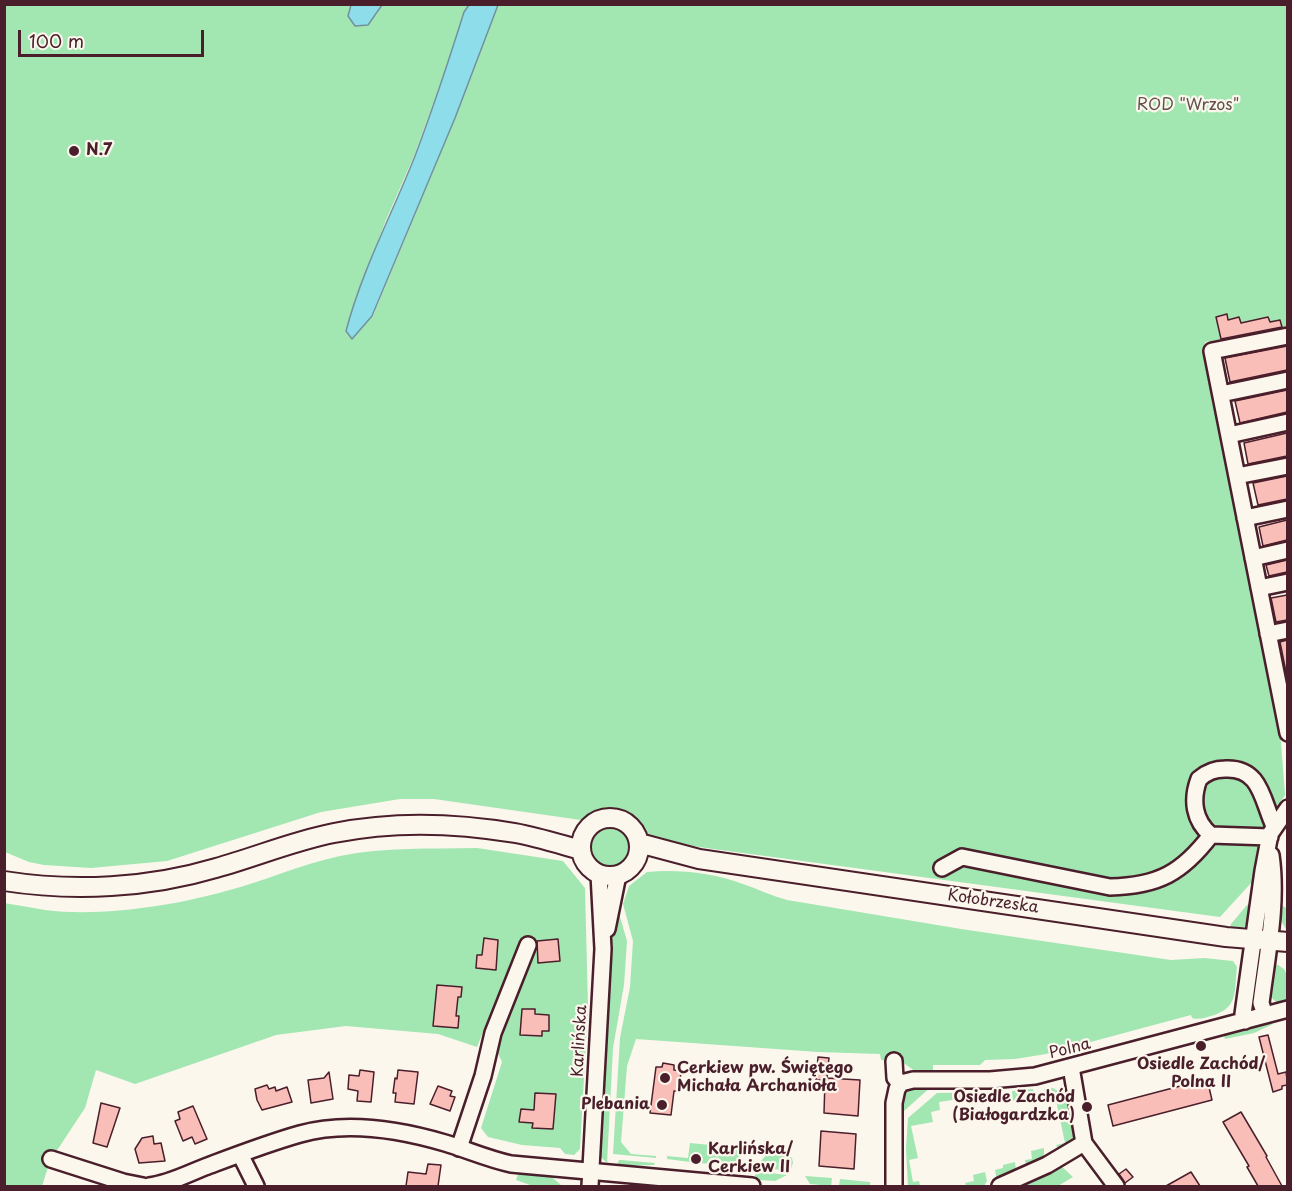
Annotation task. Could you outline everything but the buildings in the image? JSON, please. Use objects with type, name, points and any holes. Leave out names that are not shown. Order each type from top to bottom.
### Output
[{"type":"main road","points":[[611,818],[627,823],[633,829],[637,852],[629,869],[618,875],[599,874],[585,862],[583,841],[596,822],[611,818]]},
{"type":"main road","points":[[4,881],[77,886],[155,882],[216,868],[304,840],[367,828],[450,825],[583,841]]},
{"type":"main road","name":"Kołobrzeska","points":[[637,852],[1287,942]]},
{"type":"street","points":[[1286,723],[1282,674],[1268,634],[1212,351],[1287,336]]},
{"type":"street","points":[[1221,394],[1287,380]]},
{"type":"street","points":[[1229,435],[1287,422]]},
{"type":"street","points":[[1237,476],[1287,466]]},
{"type":"street","points":[[1245,518],[1287,508]]},
{"type":"street","points":[[1253,558],[1287,550]]},
{"type":"street","points":[[1259,588],[1287,582]]},
{"type":"street","points":[[1268,634],[1287,630]]},
{"type":"street","points":[[1245,1021],[1243,1014],[1273,900],[1274,871],[1271,835],[1258,785],[1249,774],[1231,768],[1214,770],[1199,779],[1194,807],[1200,822],[1211,835],[1271,835]]},
{"type":"street","points":[[1271,835],[1287,808]]},
{"type":"street","points":[[942,868],[962,857],[1110,887],[1130,887],[1164,878],[1183,867],[1211,835]]},
{"type":"street","name":"Karlińska","points":[[590,1179],[603,949],[599,874]]},
{"type":"street","name":"Karlińska","points":[[603,949],[618,875]]},
{"type":"street","points":[[1261,940],[1261,1003],[1265,1015]]},
{"type":"street","points":[[459,1148],[483,1076],[493,1033],[528,945]]},
{"type":"street","name":"Polna","points":[[901,1083],[913,1080],[1020,1078],[1071,1067],[1287,1009]]},
{"type":"street","points":[[894,1061],[895,1078],[901,1083],[894,1103],[894,1186]]},
{"type":"street","points":[[1071,1067],[1084,1143],[1116,1186]]},
{"type":"street","points":[[149,1186],[161,1184],[300,1134],[345,1128],[404,1133],[511,1164],[590,1179],[744,1186]]},
{"type":"street","points":[[1000,1186],[1053,1162],[1084,1143]]},
{"type":"street","points":[[240,1154],[256,1186]]},
{"type":"street","points":[[51,1159],[143,1186]]},
{"type":"green space","name":"ROD \"Wrzos\"","points":[[4,5],[351,5],[348,16],[376,15],[382,5],[469,5],[464,12],[414,156],[354,302],[373,316],[439,157],[498,5],[1287,5],[1287,328],[1205,342],[1281,742],[1285,795],[1262,829],[1252,882],[1220,917],[647,839],[634,821],[627,815],[619,813],[602,813],[581,820],[434,799],[400,799],[321,812],[167,861],[91,868],[44,865],[29,862],[5,852]]},
{"type":"green space","points":[[610,826],[625,832],[631,847],[625,862],[610,868],[595,862],[589,847],[595,832]]},
{"type":"green space","points":[[477,848],[563,861],[585,888],[588,1007],[580,1149],[574,1155],[565,1154],[560,1148],[522,1145],[488,1137],[481,1128],[502,1062],[496,1049],[536,949],[519,942],[477,1047],[438,1034],[346,1026],[276,1035],[135,1084],[96,1070],[85,1108],[50,1161],[42,1186],[5,1186],[4,903],[66,912],[136,909],[240,887],[311,863],[340,856],[391,850]]},
{"type":"green space","points":[[647,872],[708,875],[732,880],[787,900],[961,929],[1171,960],[1204,958],[1233,961],[1237,967],[1235,991],[1231,1004],[1220,1013],[1199,1019],[1192,1018],[1191,1015],[1046,1054],[1015,1059],[985,1060],[980,1065],[933,1065],[933,1073],[916,1072],[901,1061],[881,1060],[880,1054],[818,1052],[636,1039],[627,1066],[621,1142],[631,1154],[656,1156],[656,1158],[613,1154],[620,1038],[630,987],[633,941],[623,904],[629,886]]},
{"type":"green space","points":[[1251,903],[1250,921],[1244,927],[1230,930],[1231,924]]},
{"type":"green space","points":[[1279,904],[1287,910],[1287,931],[1280,919]]},
{"type":"green space","points":[[618,910],[627,941],[624,985],[613,1048],[607,1163],[600,1156],[598,1148],[609,951]]},
{"type":"green space","points":[[1278,965],[1286,973],[1287,1002],[1276,1002],[1268,994],[1270,966]]},
{"type":"green space","points":[[1266,1022],[1273,1024],[1254,1033],[1225,1039],[1223,1033]]},
{"type":"green space","points":[[932,1086],[904,1111],[900,1111],[905,1094],[910,1089]]},
{"type":"green space","points":[[1053,1088],[1064,1095],[1070,1094],[1076,1135],[1072,1144],[1059,1151],[1056,1145],[1065,1143],[1055,1095],[1045,1096],[1044,1089]]},
{"type":"green space","points":[[1033,1089],[1034,1097],[1013,1101],[1012,1091]]},
{"type":"green space","points":[[1001,1092],[1002,1098],[981,1102],[979,1096],[939,1102],[940,1110],[931,1112],[933,1122],[911,1126],[918,1158],[909,1160],[913,1182],[919,1181],[920,1186],[908,1186],[906,1149],[908,1118],[937,1093]]},
{"type":"green space","points":[[690,1143],[741,1148],[739,1166],[699,1163],[700,1158],[691,1158],[690,1162],[667,1159],[667,1156],[688,1158]]},
{"type":"green space","points":[[1044,1148],[1044,1160],[1026,1165],[1025,1160],[1032,1159],[1031,1151]]},
{"type":"green space","points":[[774,1151],[782,1151],[792,1158],[790,1171],[756,1167],[766,1155]]},
{"type":"green space","points":[[619,1160],[655,1163],[654,1165],[617,1166]]},
{"type":"green space","points":[[1015,1162],[1014,1174],[1002,1179],[996,1176],[995,1170]]},
{"type":"green space","points":[[1059,1164],[1073,1177],[1058,1186],[1014,1186]]},
{"type":"green space","points":[[755,1171],[787,1175],[775,1181],[759,1180],[755,1176]]},
{"type":"green space","points":[[985,1172],[987,1181],[984,1186],[966,1186],[965,1183],[974,1181],[973,1175]]},
{"type":"green space","points":[[518,1174],[552,1177],[562,1186],[533,1186],[516,1180]]},
{"type":"green space","points":[[805,1176],[832,1178],[831,1186],[810,1184]]},
{"type":"green space","points":[[840,1179],[870,1182],[870,1186],[839,1186]]},
{"type":"water","points":[[351,4],[382,5],[368,25],[355,26],[348,16]]},
{"type":"water","points":[[469,5],[498,5],[455,118],[372,316],[352,339],[346,331],[360,286],[415,156],[464,12]]},
{"type":"place","name":"N.7","points":[[74,151]]},
{"type":"place","name":"Osiedle Zachód/ Polna II","points":[[1201,1046]]},
{"type":"place","name":"Cerkiew pw. Świętego Michała Archanioła","points":[[665,1078]]},
{"type":"place","name":"Plebania","points":[[662,1105]]},
{"type":"place","name":"Osiedle Zachód (Białogardzka)","points":[[1087,1107]]},
{"type":"place","name":"Karlińska/ Cerkiew II","points":[[696,1159]]}]
